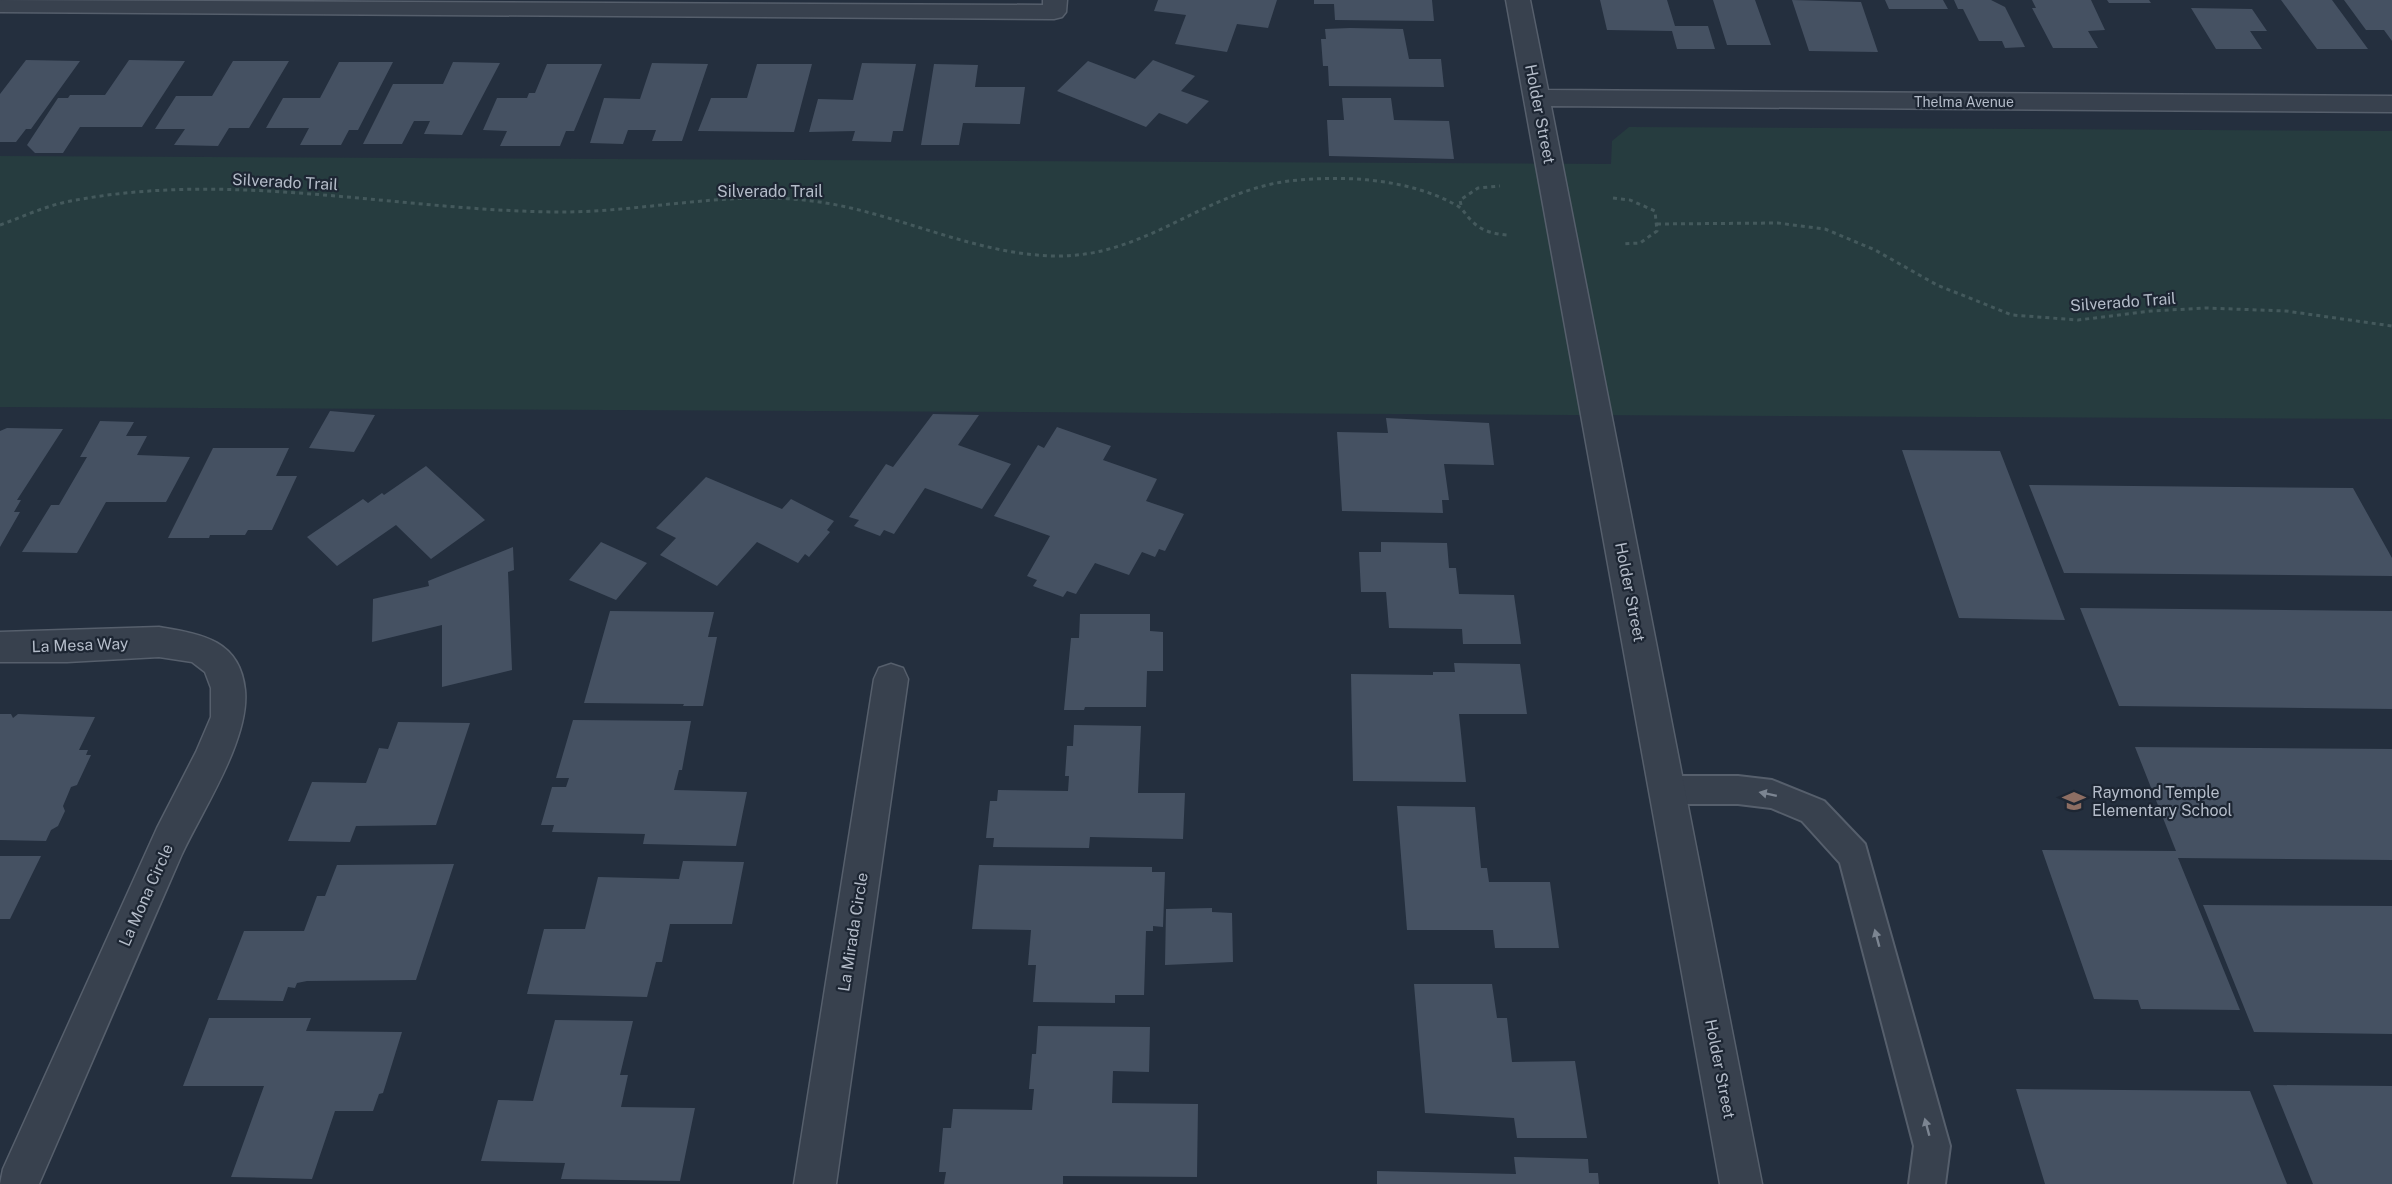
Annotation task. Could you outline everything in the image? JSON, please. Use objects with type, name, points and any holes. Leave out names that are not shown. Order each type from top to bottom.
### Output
[{"type":"street","name":"Holder Street","points":[[1518,0],[1741,1184]]},
{"type":"street","points":[[0,5],[1054,6]]},
{"type":"street","name":"Thelma Avenue","points":[[1536,98],[2392,104]]},
{"type":"street","name":"La Mesa Way","points":[[0,646],[67,647],[159,642]]},
{"type":"street","name":"La Mona Circle","points":[[18,1184],[228,717],[228,688],[219,663],[200,649],[159,642]]},
{"type":"street","name":"La Mirada Circle","points":[[815,1184],[891,679]]},
{"type":"lane","points":[[1668,790],[1738,790],[1772,794],[1814,811],[1854,855],[1932,1146],[1927,1184]]},
{"type":"path","name":"Silverado Trail","points":[[0,225],[65,202],[142,192],[225,190],[312,194],[468,208],[555,212],[624,211],[738,201],[803,200],[853,206],[1003,252],[1056,256],[1102,250],[1150,237],[1216,201],[1257,187],[1338,178],[1387,183],[1430,194],[1461,206],[1468,218],[1489,234],[1507,235]]},
{"type":"path","points":[[1461,206],[1460,200],[1468,192],[1482,186],[1500,186]]},
{"type":"path","points":[[1613,198],[1630,200],[1655,211],[1657,231],[1640,243],[1622,244]]},
{"type":"path","name":"Silverado Trail","points":[[1657,224],[1778,223],[1826,229],[1875,250],[1938,285],[2012,315],[2078,320],[2151,311],[2217,309],[2286,311],[2350,318],[2392,326]]},
{"type":"green space","points":[[1629,127],[2392,131],[2392,419],[0,407],[0,156],[1611,164],[1612,141]]},
{"type":"building","points":[[1158,0],[1277,0],[1268,28],[1237,24],[1227,52],[1175,44],[1186,15],[1154,11]]},
{"type":"building","points":[[1314,0],[1432,0],[1434,21],[1335,20],[1334,4],[1314,4]]},
{"type":"building","points":[[1600,0],[1667,0],[1675,26],[1708,26],[1715,49],[1677,49],[1672,31],[1607,30]]},
{"type":"building","points":[[1713,0],[1755,0],[1771,45],[1727,45]]},
{"type":"building","points":[[1792,0],[1861,2],[1878,52],[1809,51]]},
{"type":"building","points":[[1885,0],[1943,0],[1948,9],[1889,9]]},
{"type":"building","points":[[1954,0],[1991,0],[2005,7],[2025,47],[2005,48],[2002,41],[1979,41],[1963,9],[1958,9]]},
{"type":"building","points":[[2032,0],[2091,0],[2105,30],[2088,31],[2098,48],[2053,48],[2032,8],[2036,8]]},
{"type":"building","points":[[2107,0],[2149,0],[2151,3],[2109,3]]},
{"type":"building","points":[[2281,0],[2332,0],[2368,49],[2317,49]]},
{"type":"building","points":[[2344,0],[2392,0],[2392,41],[2384,30],[2366,30]]},
{"type":"building","points":[[2191,8],[2252,9],[2267,31],[2250,31],[2262,49],[2216,49]]},
{"type":"building","points":[[1325,29],[1403,29],[1409,59],[1441,59],[1444,87],[1329,86],[1328,66],[1323,66],[1321,39],[1326,39]]},
{"type":"building","points":[[26,60],[80,61],[31,129],[26,129],[16,142],[0,142],[0,94]]},
{"type":"building","points":[[129,60],[185,61],[142,127],[80,127],[63,153],[35,153],[27,145],[58,98],[68,98],[70,95],[105,95]]},
{"type":"building","points":[[1153,60],[1195,76],[1181,91],[1209,101],[1187,124],[1159,113],[1146,127],[1057,91],[1088,61],[1135,79]]},
{"type":"building","points":[[233,61],[289,61],[249,128],[229,128],[218,146],[174,145],[185,129],[155,129],[176,96],[212,96]]},
{"type":"building","points":[[339,62],[393,62],[358,130],[349,130],[341,145],[300,145],[309,128],[266,128],[283,98],[320,98]]},
{"type":"building","points":[[453,62],[500,63],[462,135],[424,134],[430,121],[414,121],[402,144],[363,144],[393,84],[443,84]]},
{"type":"building","points":[[652,63],[708,64],[682,141],[652,141],[656,130],[628,130],[623,144],[590,143],[604,98],[640,99]]},
{"type":"building","points":[[862,63],[916,64],[903,131],[893,131],[891,142],[852,141],[855,131],[809,132],[818,99],[853,100]]},
{"type":"building","points":[[547,64],[602,64],[574,131],[566,131],[560,146],[500,146],[507,131],[483,130],[497,98],[527,98],[529,93],[535,93]]},
{"type":"building","points":[[757,64],[812,64],[794,132],[698,131],[711,98],[747,98]]},
{"type":"building","points":[[934,64],[978,65],[975,87],[1025,87],[1020,124],[963,123],[959,145],[921,145]]},
{"type":"building","points":[[1342,98],[1391,98],[1394,120],[1449,121],[1454,159],[1329,156],[1327,120],[1344,120]]},
{"type":"building","points":[[330,411],[375,415],[354,452],[309,448]]},
{"type":"building","points":[[933,414],[979,415],[958,445],[1011,464],[982,509],[925,488],[894,534],[884,530],[880,536],[854,526],[859,520],[849,517],[886,464],[893,467]]},
{"type":"building","points":[[1386,418],[1489,423],[1494,465],[1444,464],[1449,500],[1442,500],[1443,513],[1342,511],[1337,432],[1388,433]]},
{"type":"building","points":[[100,421],[134,422],[126,436],[147,436],[137,455],[190,457],[166,502],[106,502],[77,553],[22,552],[51,505],[59,505],[87,457],[80,457]]},
{"type":"building","points":[[1057,427],[1111,446],[1103,460],[1157,479],[1146,501],[1184,514],[1165,551],[1159,549],[1155,557],[1142,552],[1129,575],[1095,563],[1076,594],[1067,591],[1063,597],[1033,586],[1037,580],[1027,576],[1050,536],[994,516],[1038,445],[1044,448]]},
{"type":"building","points":[[7,428],[63,429],[17,500],[21,500],[14,512],[20,512],[0,547],[0,431]]},
{"type":"building","points":[[213,448],[289,448],[276,476],[297,476],[272,530],[248,530],[245,535],[210,535],[209,538],[168,538]]},
{"type":"building","points":[[1902,450],[2000,451],[2065,620],[1959,618]]},
{"type":"building","points":[[426,466],[485,520],[431,559],[396,525],[337,566],[307,537],[363,499],[368,503],[382,493],[384,495]]},
{"type":"building","points":[[706,477],[782,509],[791,499],[834,521],[827,530],[830,532],[809,557],[805,554],[798,563],[757,542],[717,586],[660,555],[676,538],[656,528]]},
{"type":"building","points":[[2029,485],[2353,488],[2392,558],[2392,576],[2064,573]]},
{"type":"building","points":[[601,542],[647,563],[616,600],[569,580]]},
{"type":"building","points":[[1381,542],[1447,543],[1449,568],[1456,568],[1459,594],[1514,595],[1521,644],[1463,644],[1462,629],[1389,628],[1386,592],[1361,592],[1359,552],[1381,552]]},
{"type":"building","points":[[513,547],[514,570],[508,572],[512,670],[442,687],[442,625],[372,642],[373,599],[429,586],[428,581]]},
{"type":"building","points":[[2080,608],[2392,611],[2392,709],[2119,706]]},
{"type":"building","points":[[610,611],[714,612],[708,637],[717,637],[703,706],[584,703]]},
{"type":"building","points":[[1080,614],[1150,614],[1150,631],[1163,632],[1163,671],[1147,671],[1146,707],[1085,707],[1084,710],[1064,710],[1071,638],[1079,638]]},
{"type":"building","points":[[1454,663],[1520,664],[1527,714],[1459,714],[1466,782],[1353,781],[1351,674],[1433,675],[1433,672],[1455,672]]},
{"type":"building","points":[[0,714],[11,714],[13,718],[18,714],[95,717],[79,750],[88,750],[86,755],[91,755],[77,785],[71,787],[63,806],[65,811],[58,826],[51,830],[46,841],[0,840]]},
{"type":"building","points":[[573,720],[691,721],[682,770],[679,770],[674,790],[747,792],[736,846],[643,844],[645,834],[552,832],[554,825],[541,825],[552,787],[566,787],[569,778],[556,778]]},
{"type":"building","points":[[398,722],[470,723],[436,825],[356,826],[350,842],[288,841],[312,782],[366,783],[379,748],[388,749]]},
{"type":"building","points":[[1074,725],[1141,726],[1138,793],[1185,793],[1183,839],[1090,837],[1089,848],[993,847],[994,838],[986,838],[990,801],[997,801],[998,790],[1068,791],[1069,776],[1065,776],[1067,746],[1073,746]]},
{"type":"building","points":[[2135,747],[2392,749],[2392,860],[2178,858],[2240,1010],[2141,1009],[2138,1000],[2094,999],[2042,850],[2176,851]]},
{"type":"building","points":[[1397,806],[1475,807],[1481,868],[1487,868],[1489,882],[1550,882],[1559,948],[1495,948],[1493,930],[1407,930]]},
{"type":"building","points":[[0,856],[41,856],[10,919],[0,919]]},
{"type":"building","points":[[683,861],[744,862],[732,924],[670,924],[662,962],[656,962],[647,997],[527,994],[544,929],[585,929],[598,877],[679,879]]},
{"type":"building","points":[[454,864],[416,980],[307,981],[297,983],[295,988],[288,987],[283,1001],[217,1000],[244,931],[304,931],[317,896],[325,896],[337,865]]},
{"type":"building","points":[[979,865],[1152,867],[1152,872],[1165,872],[1163,927],[1153,926],[1153,931],[1146,931],[1144,995],[1115,995],[1115,1003],[1033,1002],[1036,965],[1028,965],[1031,930],[972,929]]},
{"type":"building","points":[[2203,905],[2392,906],[2392,1034],[2254,1032]]},
{"type":"building","points":[[1212,908],[1212,912],[1232,913],[1233,962],[1165,965],[1166,909]]},
{"type":"building","points":[[1414,984],[1492,984],[1497,1018],[1507,1018],[1512,1062],[1575,1061],[1587,1138],[1517,1138],[1514,1118],[1425,1113]]},
{"type":"building","points":[[209,1018],[311,1018],[306,1031],[402,1032],[383,1093],[379,1094],[373,1111],[335,1111],[312,1179],[231,1177],[264,1086],[183,1086]]},
{"type":"building","points":[[555,1020],[633,1021],[620,1075],[628,1075],[621,1107],[695,1108],[680,1181],[561,1179],[565,1163],[481,1161],[498,1100],[533,1101]]},
{"type":"building","points":[[1038,1026],[1150,1027],[1149,1072],[1113,1071],[1112,1103],[1198,1104],[1197,1177],[1063,1176],[1063,1184],[944,1184],[946,1172],[939,1172],[943,1128],[951,1128],[953,1109],[1032,1110],[1034,1089],[1029,1089],[1032,1054],[1036,1054]]},
{"type":"building","points":[[2273,1085],[2392,1086],[2392,1184],[2313,1184]]},
{"type":"building","points":[[2016,1089],[2250,1091],[2287,1184],[2045,1184]]},
{"type":"building","points":[[1514,1157],[1588,1159],[1589,1173],[1598,1173],[1599,1184],[1377,1184],[1377,1171],[1516,1174]]},
{"type":"place","name":"Raymond Temple Elementary School","points":[[2074,801]]}]
